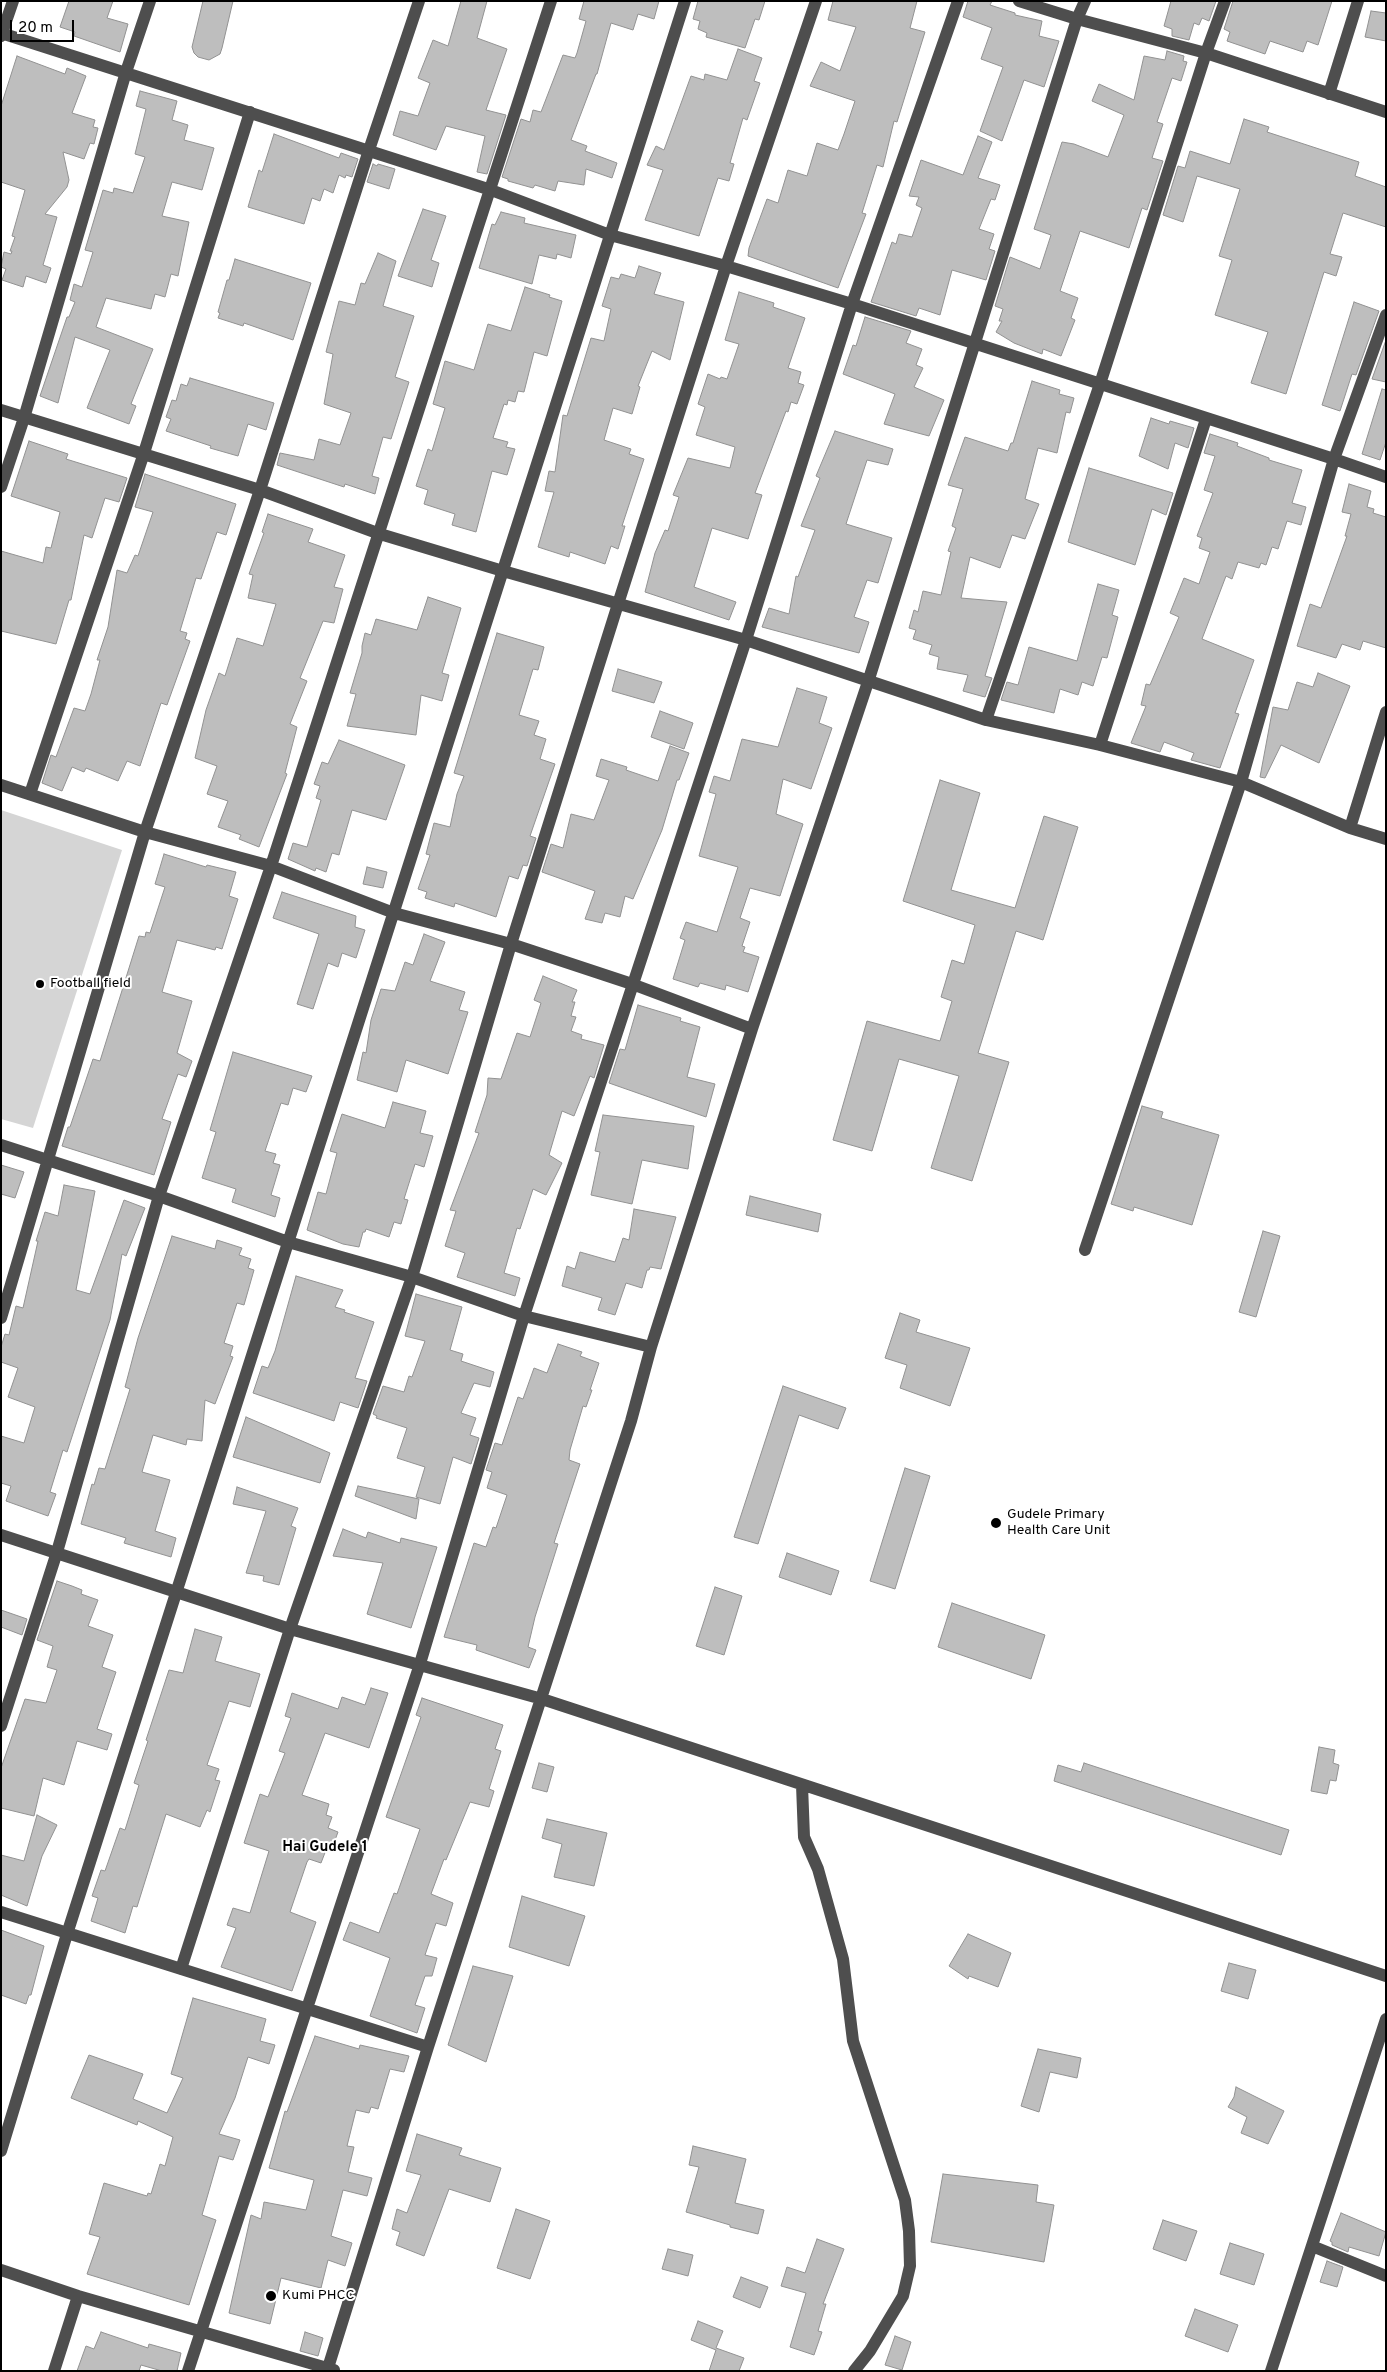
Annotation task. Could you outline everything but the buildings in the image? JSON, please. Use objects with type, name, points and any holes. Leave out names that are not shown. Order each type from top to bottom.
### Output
[{"type":"street","points":[[13,1],[2,34],[491,190],[610,234],[852,304],[1206,419],[1334,458],[1386,477]]},
{"type":"street","points":[[1,486],[24,418],[126,72],[150,1]]},
{"type":"street","points":[[1,1318],[145,832],[260,490],[419,1]]},
{"type":"street","points":[[1,1726],[57,1552],[159,1196],[272,866],[551,1]]},
{"type":"street","points":[[1,2151],[67,1934],[685,1]]},
{"type":"street","points":[[181,1969],[290,1629],[412,1277],[511,944],[618,604],[726,266],[816,1]]},
{"type":"street","points":[[188,2371],[419,1667],[524,1316],[746,640],[852,304],[958,1]]},
{"type":"street","points":[[1019,1],[1077,19],[1206,53],[1386,112]]},
{"type":"street","points":[[1,2270],[78,2296],[330,2370],[428,2048],[631,1421],[651,1347],[752,1029],[868,682],[976,345],[1077,19],[1085,1]]},
{"type":"street","points":[[986,720],[1100,384],[1206,53],[1225,1]]},
{"type":"street","points":[[1329,94],[1358,1]]},
{"type":"street","points":[[30,794],[144,452],[250,112]]},
{"type":"street","points":[[1085,1250],[1241,782],[1334,458],[1386,314]]},
{"type":"street","points":[[1,410],[144,452],[260,490],[380,534],[746,640],[986,720],[1100,745],[1241,782],[1350,828],[1386,839]]},
{"type":"street","points":[[1100,745],[1206,419]]},
{"type":"street","points":[[1350,828],[1386,712]]},
{"type":"street","points":[[1,785],[145,832],[272,866],[394,913],[511,944],[632,984],[752,1029]]},
{"type":"street","points":[[1,1145],[159,1196],[288,1242],[412,1277],[524,1316],[651,1347]]},
{"type":"street","points":[[1,1535],[57,1552],[176,1594],[290,1629],[419,1667],[542,1699],[1386,1976]]},
{"type":"street","points":[[802,1785],[804,1837],[818,1869],[843,1959],[853,2041],[905,2200],[909,2230],[910,2266],[903,2296],[870,2351],[854,2371]]},
{"type":"street","points":[[1,1912],[428,2048]]},
{"type":"street","points":[[1271,2371],[1386,2019]]},
{"type":"street","points":[[1312,2246],[1386,2276]]},
{"type":"street","points":[[54,2371],[78,2296]]},
{"type":"shaded area","name":"Football field","points":[[1,810],[122,850],[33,1128],[1,1119]]},
{"type":"place","name":"Football field","points":[[40,984]]},
{"type":"place","name":"Gudele Primary Health Care Unit","points":[[996,1523]]},
{"type":"place","name":"Kumi PHCC","points":[[271,2296]]},
{"type":"district","name":"Hai Gudele 1","points":[[325,1848]]}]
